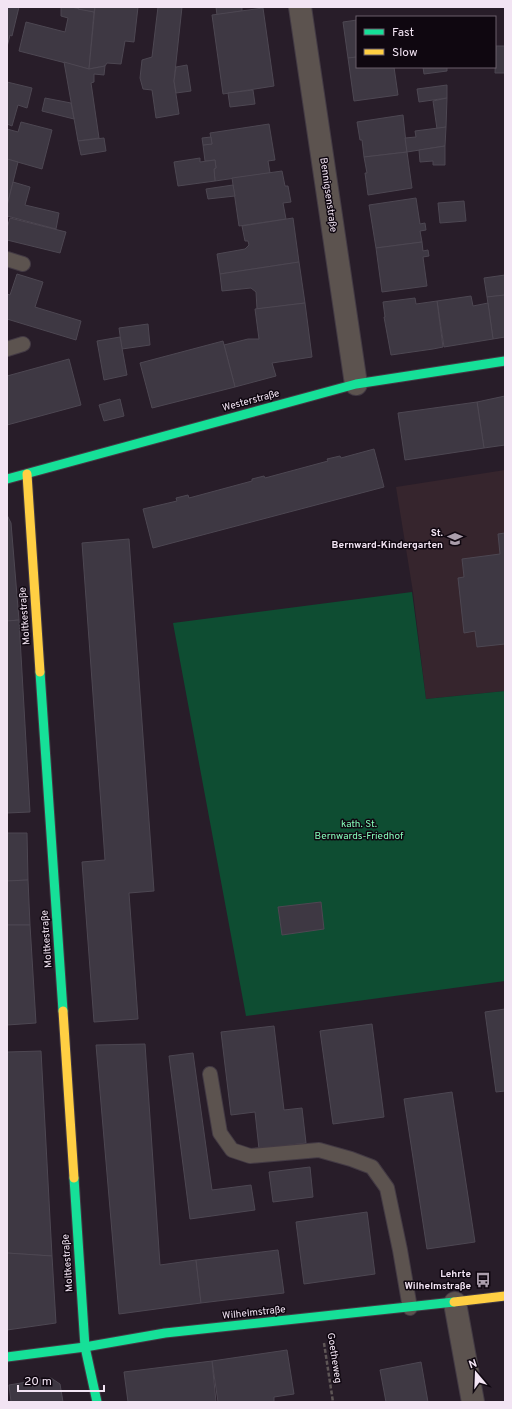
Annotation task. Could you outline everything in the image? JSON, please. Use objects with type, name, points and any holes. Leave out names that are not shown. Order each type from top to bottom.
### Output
[{"type":"street","name":"Bennigsenstraße","points":[[300,7],[356,384]]},
{"type":"street","name":"Westerstraße","points":[[7,478],[27,474],[356,384],[505,360]]},
{"type":"street","name":"Moltkestraße","points":[[27,474],[85,1348],[97,1402]]},
{"type":"street","name":"Wilhelmstraße","points":[[7,1357],[85,1348],[165,1333],[410,1308],[505,1296]]},
{"type":"street","points":[[455,1303],[474,1402]]},
{"type":"lane","points":[[7,259],[23,264]]},
{"type":"lane","points":[[7,349],[23,344]]},
{"type":"lane","points":[[210,1074],[220,1133],[232,1150],[250,1156],[319,1150],[372,1167],[387,1188],[410,1308]]},
{"type":"path","name":"Goetheweg","points":[[319,1317],[333,1402]]},
{"type":"shaded area","name":"St. Bernward-Kindergarten","points":[[505,470],[505,691],[426,699],[413,592],[396,487]]},
{"type":"green space","name":"kath. St. Bernwards-Friedhof","points":[[412,592],[426,699],[505,691],[505,981],[246,1016],[173,623]]},
{"type":"building","points":[[7,7],[19,7],[12,36],[10,35],[7,47]]},
{"type":"building","points":[[61,7],[71,7],[94,12],[89,69],[19,51],[26,22],[65,32],[68,18],[61,16]]},
{"type":"building","points":[[79,7],[95,7],[94,12],[78,9]]},
{"type":"building","points":[[95,7],[138,7],[134,42],[125,41],[121,64],[107,63],[105,66],[89,69]]},
{"type":"building","points":[[158,7],[182,7],[174,81],[179,114],[156,118],[152,90],[143,89],[140,78],[142,60],[152,57]]},
{"type":"building","points":[[216,7],[242,7],[242,11],[217,15]]},
{"type":"building","points":[[263,8],[274,86],[223,94],[212,15]]},
{"type":"building","points":[[356,20],[356,57],[348,58],[343,22]]},
{"type":"building","points":[[496,46],[505,46],[505,73],[495,73]]},
{"type":"building","points":[[356,57],[356,68],[394,68],[398,95],[354,101],[348,58]]},
{"type":"building","points":[[64,62],[89,69],[105,66],[104,75],[94,74],[94,82],[91,83],[99,138],[78,141]]},
{"type":"building","points":[[187,65],[191,91],[176,93],[174,81],[176,67]]},
{"type":"building","points":[[423,68],[447,68],[447,71],[424,74]]},
{"type":"building","points":[[7,82],[32,88],[27,108],[18,105],[12,126],[7,124]]},
{"type":"building","points":[[447,85],[447,98],[419,102],[417,89]]},
{"type":"building","points":[[253,90],[255,104],[230,107],[228,93]]},
{"type":"building","points":[[45,98],[71,103],[74,119],[42,111]]},
{"type":"building","points":[[447,98],[446,127],[437,129],[433,101]]},
{"type":"building","points":[[403,115],[407,152],[364,157],[362,140],[360,140],[357,122]]},
{"type":"building","points":[[21,122],[52,130],[42,169],[7,159],[7,129],[18,132]]},
{"type":"building","points":[[269,124],[275,160],[268,161],[270,173],[215,181],[215,160],[205,161],[203,145],[212,144],[210,133]]},
{"type":"building","points":[[446,127],[445,146],[407,152],[405,138],[416,137],[415,131]]},
{"type":"building","points":[[211,137],[212,144],[203,145],[202,138]]},
{"type":"building","points":[[104,138],[106,151],[81,155],[78,141]]},
{"type":"building","points":[[445,146],[445,165],[433,165],[433,161],[420,162],[419,150]]},
{"type":"building","points":[[407,152],[412,188],[368,195],[365,173],[367,173],[364,157]]},
{"type":"building","points":[[200,158],[200,162],[215,160],[215,181],[178,186],[174,162]]},
{"type":"building","points":[[7,159],[18,162],[7,206]]},
{"type":"building","points":[[282,171],[285,186],[288,186],[291,202],[283,203],[286,219],[239,226],[232,178]]},
{"type":"building","points":[[13,182],[30,187],[25,205],[59,213],[56,229],[7,216],[7,206]]},
{"type":"building","points":[[233,185],[235,196],[208,199],[206,189]]},
{"type":"building","points":[[416,198],[420,224],[425,223],[426,230],[420,231],[422,242],[376,248],[369,205]]},
{"type":"building","points":[[464,201],[466,221],[440,223],[438,203]]},
{"type":"building","points":[[10,218],[66,232],[60,253],[7,240],[7,228]]},
{"type":"building","points":[[293,218],[299,262],[220,274],[217,254],[245,249],[249,245],[248,241],[245,241],[242,226]]},
{"type":"building","points":[[422,242],[423,251],[428,250],[429,256],[423,257],[427,286],[382,292],[376,248]]},
{"type":"building","points":[[299,262],[305,303],[257,309],[256,292],[251,288],[222,291],[220,274]]},
{"type":"building","points":[[17,274],[43,282],[35,307],[81,321],[76,340],[7,319],[7,294],[10,295]]},
{"type":"building","points":[[505,275],[505,295],[487,297],[484,278]]},
{"type":"building","points":[[505,295],[505,337],[493,339],[487,297]]},
{"type":"building","points":[[471,296],[473,306],[488,303],[493,339],[444,347],[437,301]]},
{"type":"building","points":[[415,298],[416,304],[437,301],[443,347],[391,355],[384,317],[383,302]]},
{"type":"building","points":[[305,303],[312,357],[272,363],[276,376],[235,387],[224,345],[248,339],[259,339],[255,309]]},
{"type":"building","points":[[148,324],[150,345],[122,349],[119,328]]},
{"type":"building","points":[[120,337],[127,375],[104,380],[97,341]]},
{"type":"building","points":[[223,341],[235,387],[152,408],[140,363]]},
{"type":"building","points":[[69,359],[81,405],[7,425],[7,376]]},
{"type":"building","points":[[505,396],[505,445],[484,448],[477,402]]},
{"type":"building","points":[[120,399],[124,416],[104,421],[99,405]]},
{"type":"building","points":[[477,402],[484,448],[405,460],[398,413]]},
{"type":"building","points":[[374,449],[384,487],[153,548],[143,509],[177,501],[176,498],[188,495],[189,498],[252,481],[252,479],[264,476],[265,478],[328,461],[327,459],[340,456],[341,458]]},
{"type":"building","points":[[7,515],[11,523],[19,620],[7,621]]},
{"type":"building","name":"St. Bernward-Kindergarten","points":[[505,533],[505,644],[477,647],[475,631],[464,633],[458,578],[464,577],[462,559],[500,554],[498,534]]},
{"type":"building","points":[[129,539],[154,891],[129,893],[138,1019],[94,1022],[82,862],[105,860],[82,543]]},
{"type":"building","points":[[19,620],[30,812],[7,813],[7,621]]},
{"type":"building","points":[[7,833],[27,833],[28,880],[7,881]]},
{"type":"building","points":[[28,880],[30,925],[7,925],[7,881]]},
{"type":"building","points":[[321,902],[324,929],[282,935],[278,907]]},
{"type":"building","points":[[7,925],[30,925],[36,1023],[7,1025]]},
{"type":"building","points":[[505,1009],[505,1091],[496,1092],[485,1012]]},
{"type":"building","points":[[372,1024],[384,1117],[333,1124],[320,1031]]},
{"type":"building","points":[[274,1026],[284,1110],[302,1108],[306,1143],[259,1149],[255,1112],[231,1115],[221,1032]]},
{"type":"building","points":[[145,1044],[160,1265],[196,1260],[201,1303],[119,1314],[96,1045]]},
{"type":"building","points":[[41,1051],[52,1256],[7,1253],[7,1052]]},
{"type":"building","points":[[193,1053],[212,1190],[251,1185],[255,1210],[190,1219],[169,1056]]},
{"type":"building","points":[[452,1092],[475,1242],[427,1249],[404,1099]]},
{"type":"building","points":[[310,1167],[313,1197],[273,1202],[269,1172]]},
{"type":"building","points":[[367,1212],[375,1274],[304,1284],[296,1222]]},
{"type":"building","points":[[278,1250],[284,1293],[201,1303],[196,1260]]},
{"type":"building","points":[[7,1253],[52,1256],[56,1323],[7,1330]]},
{"type":"building","points":[[287,1350],[294,1394],[274,1397],[274,1402],[218,1402],[212,1361]]},
{"type":"building","points":[[212,1361],[216,1402],[128,1402],[124,1372]]},
{"type":"building","points":[[421,1362],[428,1402],[386,1402],[380,1370]]},
{"type":"building","points":[[51,1378],[60,1384],[63,1402],[11,1402],[9,1385]]},
{"type":"traffic: fast","points":[[7,479],[356,384],[505,361]]},
{"type":"traffic: fast","points":[[40,672],[63,1011]]},
{"type":"traffic: fast","points":[[74,1178],[85,1347],[97,1402]]},
{"type":"traffic: fast","points":[[7,1357],[85,1347],[165,1333],[454,1302]]},
{"type":"traffic: slow","points":[[27,474],[40,672]]},
{"type":"traffic: slow","points":[[63,1011],[74,1178]]},
{"type":"traffic: slow","points":[[454,1302],[505,1296]]},
{"type":"place","name":"St. Bernward-Kindergarten","points":[[455,539]]},
{"type":"place","name":"Lehrte Wilhelmstraße","points":[[483,1280]]}]
